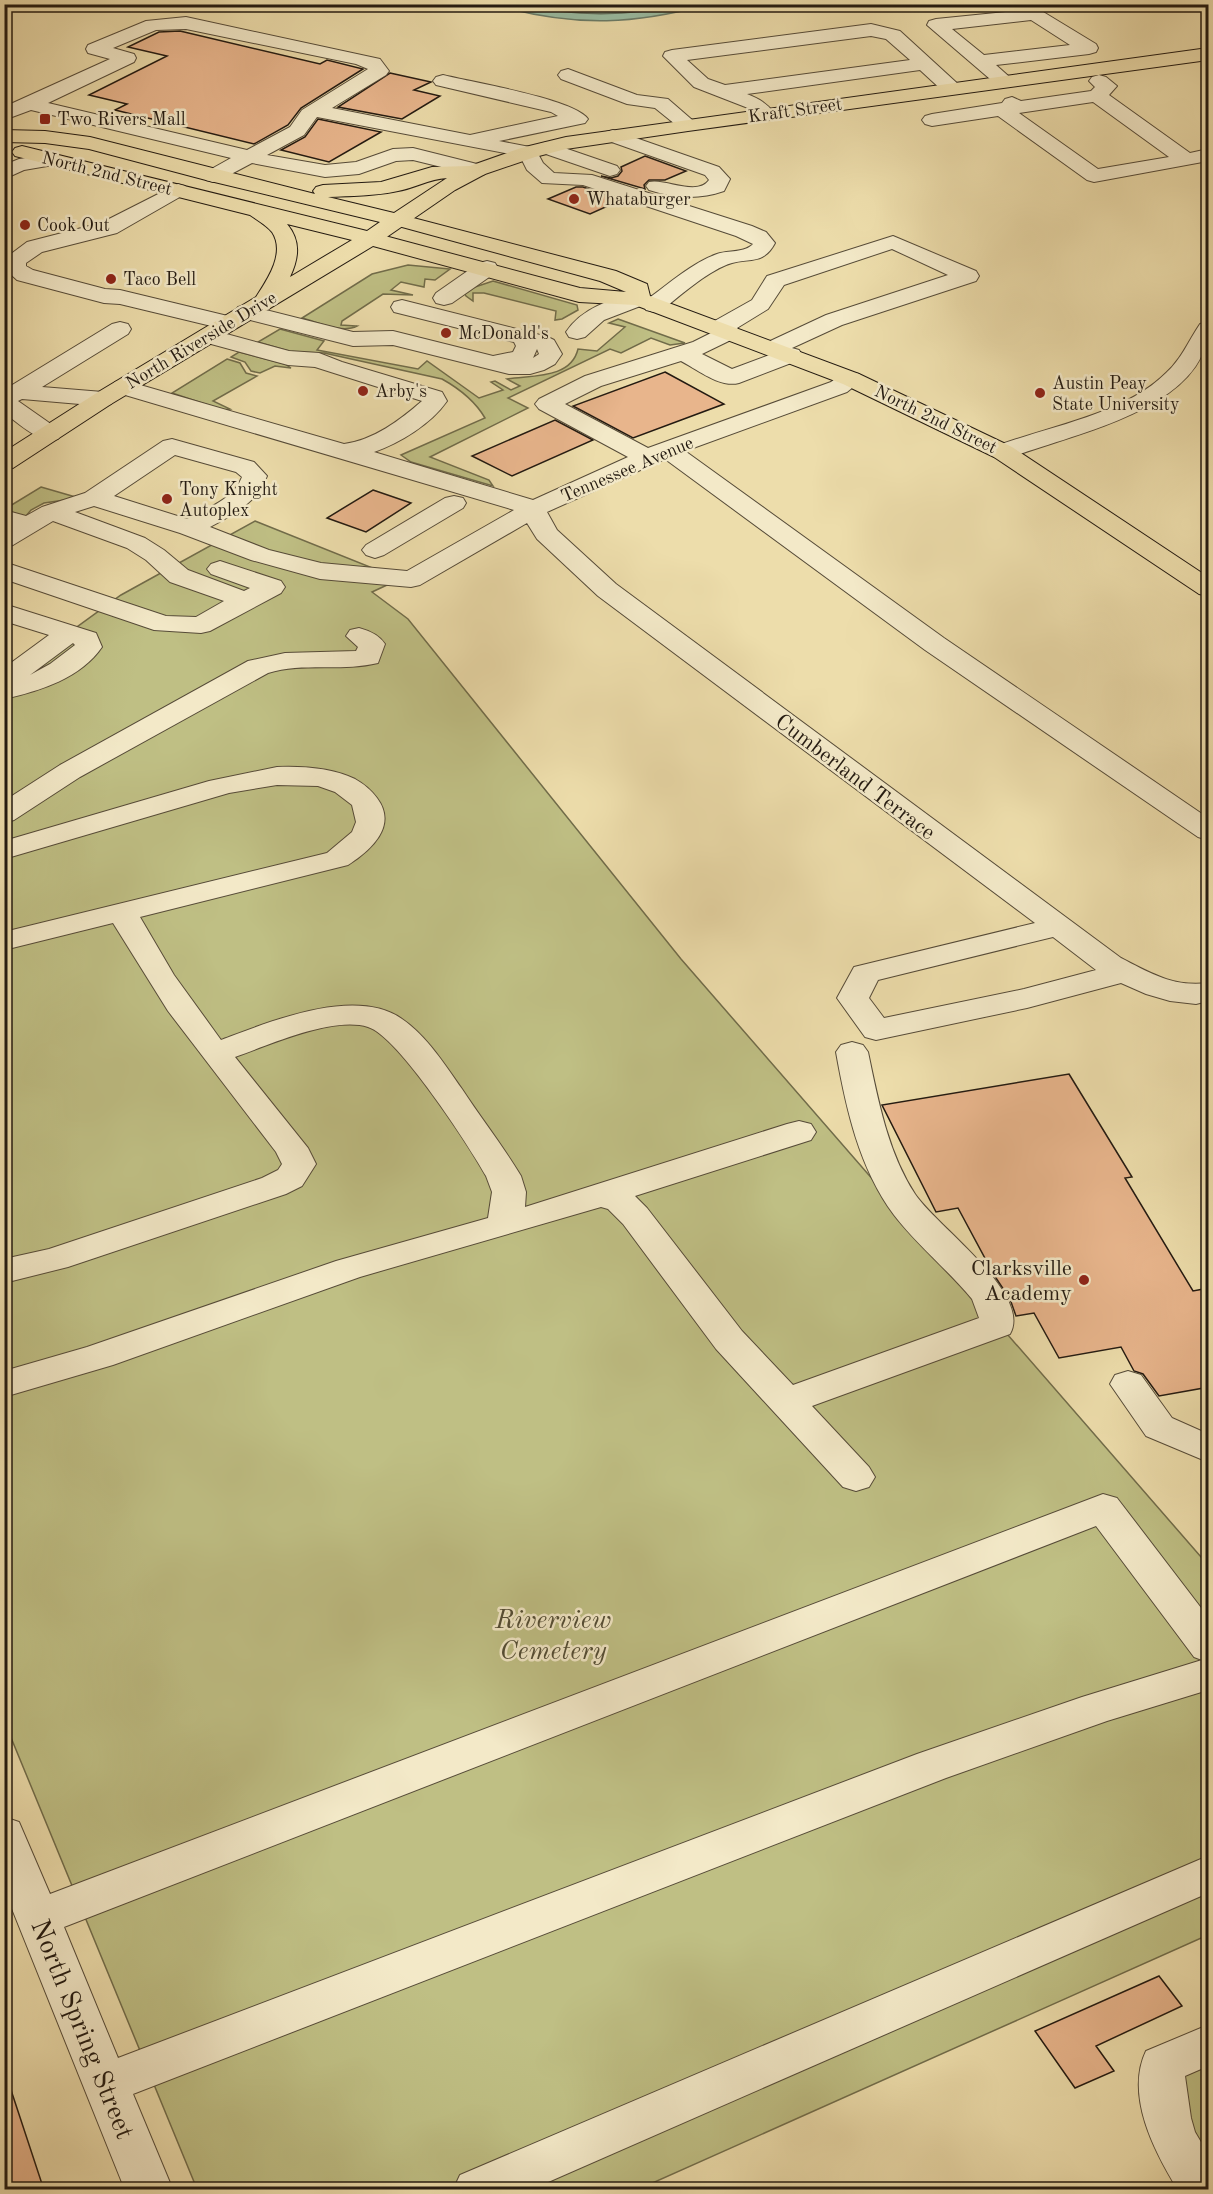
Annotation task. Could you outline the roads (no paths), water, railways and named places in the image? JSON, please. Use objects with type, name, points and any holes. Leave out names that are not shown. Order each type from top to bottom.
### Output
[{"type":"main road","name":"Kraft Street","points":[[398,220],[448,186],[478,170],[538,150],[688,124],[1209,54]]},
{"type":"main road","name":"North 2nd Street","points":[[8,137],[45,137],[90,143],[213,176],[398,220],[608,276],[639,289],[646,302]]},
{"type":"main road","name":"North 2nd Street","points":[[8,137],[17,150],[52,160],[370,238],[487,268],[579,295],[646,302],[724,330],[851,379],[1004,452],[1209,588]]},
{"type":"main road","points":[[295,196],[319,191],[381,188],[398,185],[432,173],[478,170]]},
{"type":"main road","points":[[247,312],[282,275],[289,247],[287,238],[280,228],[270,218],[256,210]]},
{"type":"main road","name":"North Riverside Drive","points":[[4,463],[113,393],[398,220]]},
{"type":"street","points":[[1118,66],[1034,14],[936,25],[978,61],[995,83],[1010,109],[1094,176],[1209,155]]},
{"type":"street","points":[[4,114],[127,58],[95,49],[153,25],[186,23],[360,59],[373,63],[380,71],[309,114],[297,131],[213,176]]},
{"type":"street","points":[[765,114],[755,104],[701,83],[672,56],[871,30],[893,35],[952,89]]},
{"type":"street","points":[[978,61],[1089,48]]},
{"type":"street","points":[[724,92],[924,64]]},
{"type":"street","points":[[932,120],[1097,96],[1107,86],[1083,71]]},
{"type":"street","points":[[568,75],[634,100],[661,104],[688,124]]},
{"type":"street","points":[[315,111],[470,141],[538,150],[682,189],[707,186],[712,182],[710,175],[702,171],[652,154],[647,149],[608,137],[558,108],[443,81]]},
{"type":"street","points":[[1097,96],[1186,160]]},
{"type":"street","points":[[29,104],[246,157],[325,171],[359,168],[393,155],[412,154],[478,170]]},
{"type":"street","points":[[470,141],[575,118]]},
{"type":"street","points":[[90,143],[100,121]]},
{"type":"street","points":[[604,167],[647,149]]},
{"type":"street","points":[[538,150],[534,166],[549,179],[585,179],[744,231],[758,237],[764,243],[762,248],[752,256],[727,257],[646,302],[603,312],[580,326],[577,332]]},
{"type":"street","points":[[4,173],[19,165],[52,160]]},
{"type":"street","points":[[250,185],[280,164]]},
{"type":"street","points":[[178,190],[108,228],[55,240],[53,245],[27,259],[32,269],[120,297],[247,312],[353,339],[393,338],[493,363],[506,362],[523,356],[526,346],[523,337],[402,307]]},
{"type":"street","points":[[681,352],[731,378],[782,352],[834,320],[968,276],[892,242],[775,281],[771,294],[759,307],[701,346],[681,352],[593,381],[547,404],[657,454],[1104,763],[1209,831]]},
{"type":"street","points":[[444,298],[487,268]]},
{"type":"street","points":[[9,398],[120,329]]},
{"type":"street","points":[[1004,452],[1028,441],[1121,411],[1149,397],[1173,380],[1209,329]]},
{"type":"street","points":[[208,336],[288,358],[319,360],[334,367],[434,397],[435,401],[430,407],[385,439],[361,450],[338,451]]},
{"type":"street","points":[[19,366],[54,346]]},
{"type":"street","name":"Tennessee Avenue","points":[[189,528],[260,555],[320,571],[411,579],[534,509],[657,454],[839,387],[851,379]]},
{"type":"street","points":[[9,398],[113,393],[368,458],[502,497],[534,509]]},
{"type":"street","points":[[9,398],[50,434]]},
{"type":"street","points":[[4,540],[40,518],[94,498],[172,446],[245,467],[255,476],[250,489],[234,502],[189,528],[94,498]]},
{"type":"street","points":[[375,550],[454,503]]},
{"type":"street","name":"Cumberland Terrace","points":[[534,509],[546,534],[607,590],[1110,965],[1168,992],[1199,995],[1209,992]]},
{"type":"street","points":[[4,517],[40,518],[136,543],[155,555],[179,576],[246,600],[201,625],[163,624],[4,570]]},
{"type":"street","points":[[415,528],[468,547]]},
{"type":"street","points":[[4,612],[87,639],[89,647],[63,669],[47,678],[22,688],[4,691]]},
{"type":"street","points":[[4,681],[70,633]]},
{"type":"street","points":[[4,814],[69,771],[258,667],[284,659],[353,661],[368,657],[372,644],[359,636]]},
{"type":"street","points":[[4,850],[210,790],[278,776],[310,776],[335,781],[351,789],[369,809],[372,821],[366,835],[354,848],[337,860],[295,872],[218,887],[4,941]]},
{"type":"street","points":[[4,1271],[56,1259],[274,1186],[290,1178],[299,1164],[291,1148],[216,1053],[141,949],[122,912]]},
{"type":"street","points":[[1058,927],[865,974],[853,998],[876,1030],[1027,998],[1124,972]]},
{"type":"street","points":[[216,1053],[314,1019],[367,1017],[379,1019],[392,1026],[429,1067],[509,1188],[504,1224]]},
{"type":"street","points":[[786,1402],[997,1324],[999,1314],[988,1294],[941,1246],[899,1197],[881,1158],[865,1113],[852,1053]]},
{"type":"street","points":[[4,1384],[100,1356],[348,1269],[601,1196],[799,1132]]},
{"type":"street","points":[[601,1196],[619,1200],[635,1216],[722,1332],[856,1477]]},
{"type":"street","points":[[1128,1384],[1159,1427],[1209,1449]]},
{"type":"street","points":[[38,1918],[1103,1508],[1209,1646]]},
{"type":"street","points":[[106,2084],[577,1900],[948,1760],[1127,1696],[1209,1674]]},
{"type":"street","name":"North Spring Street","points":[[4,1834],[149,2190]]},
{"type":"street","points":[[477,2190],[1209,1874]]},
{"type":"street","points":[[1206,2190],[1179,2152],[1168,2124],[1162,2098],[1162,2065],[1209,2046]]},
{"type":"water","points":[[506,4],[707,5],[655,16],[607,21],[533,14],[506,8]]},
{"type":"place","name":"Two Rivers Mall","points":[[45,119]]},
{"type":"place","name":"Whataburger","points":[[574,199]]},
{"type":"place","name":"Cook Out","points":[[25,225]]},
{"type":"place","name":"Taco Bell","points":[[111,279]]},
{"type":"place","name":"McDonald's","points":[[446,333]]},
{"type":"place","name":"Arby's","points":[[363,391]]},
{"type":"place","name":"Austin Peay State University","points":[[1040,393]]},
{"type":"place","name":"Tony Knight Autoplex","points":[[167,499]]},
{"type":"place","name":"Clarksville Academy","points":[[1084,1280]]},
{"type":"park label","name":"Riverview Cemetery","points":[[553,1634]]}]
